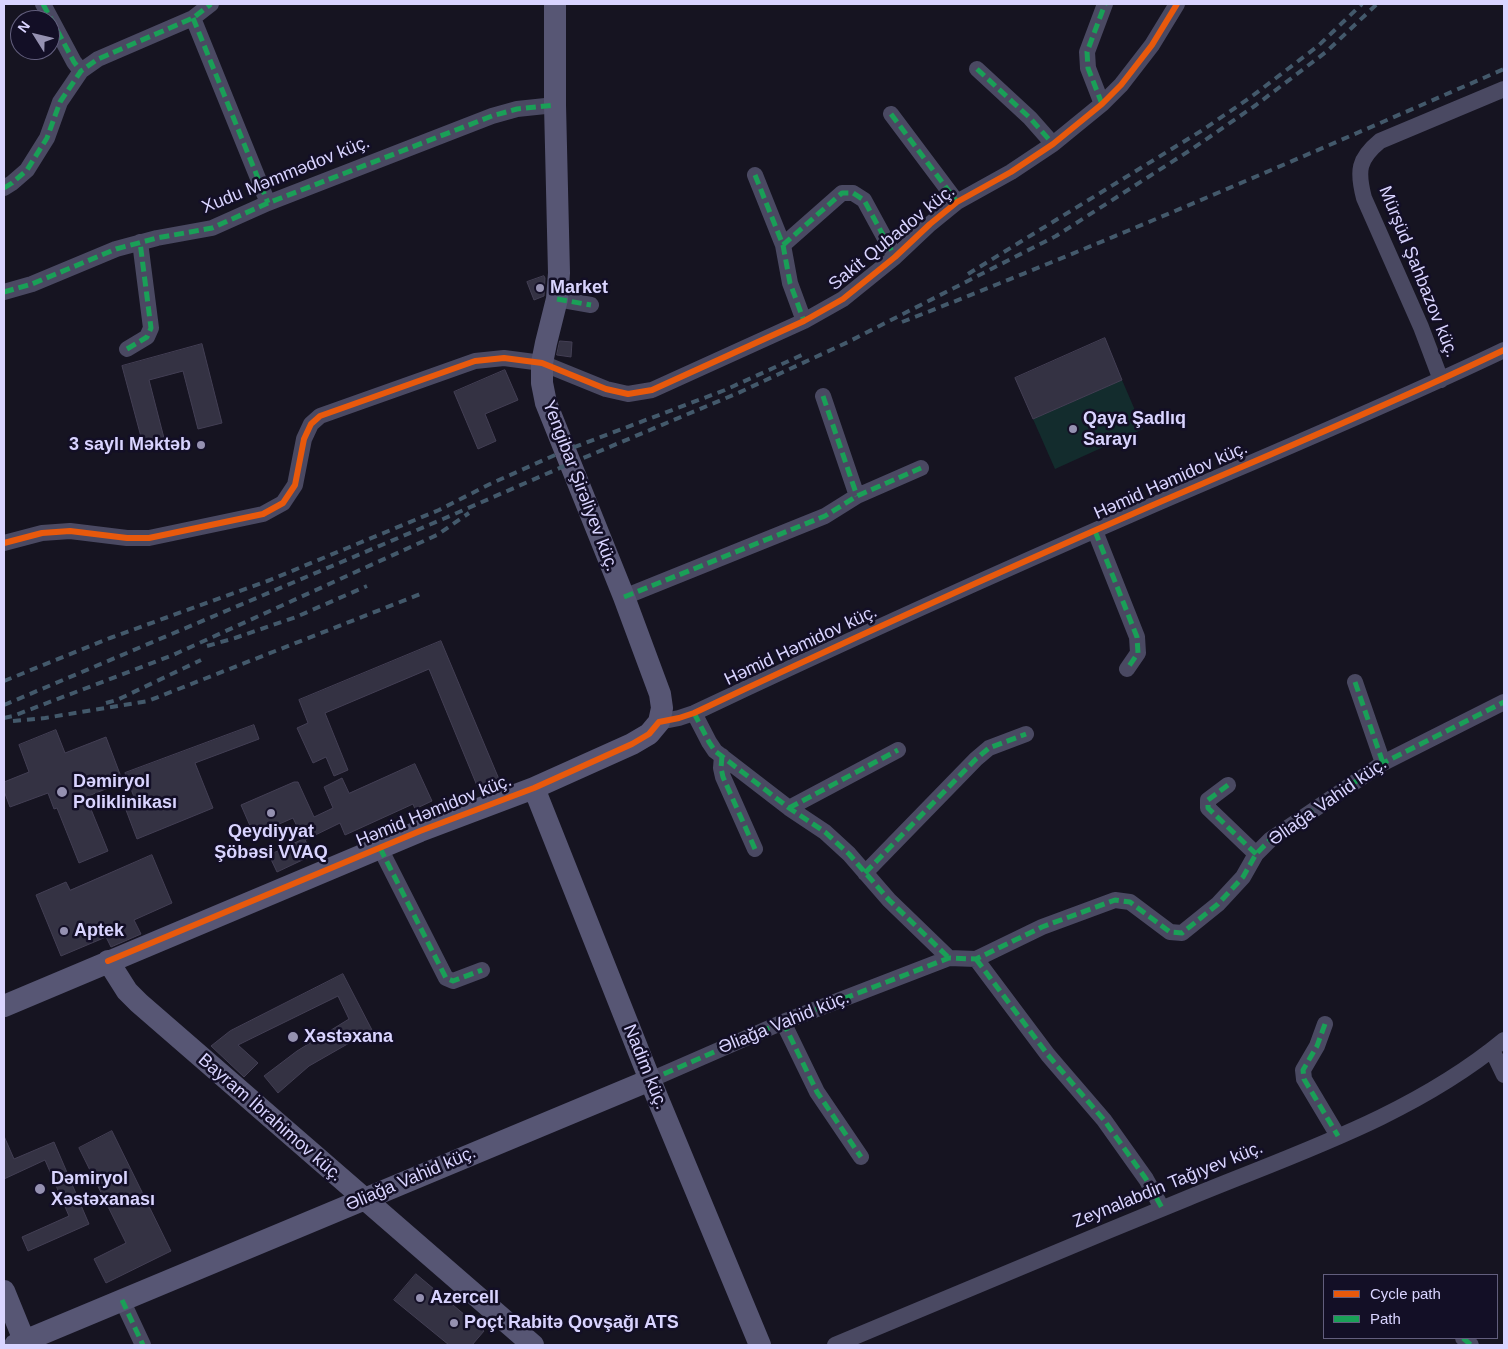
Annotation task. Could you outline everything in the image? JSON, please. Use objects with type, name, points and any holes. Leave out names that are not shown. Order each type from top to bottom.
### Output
[{"type":"street","points":[[43,4],[74,62],[81,71]]},
{"type":"street","points":[[4,188],[27,170],[46,138],[60,102],[81,71],[98,59],[193,18],[211,4]]},
{"type":"street","name":"Yengibar Şirəliyev küç.","points":[[555,4],[555,105],[559,273],[557,299],[542,363],[542,383],[546,403],[569,464],[624,597],[660,694],[662,708],[659,722]]},
{"type":"street","points":[[1102,104],[1088,68],[1087,52],[1105,4]]},
{"type":"street","name":"Sakit Qubadov küç.","points":[[4,543],[42,533],[70,531],[127,538],[149,538],[263,514],[283,503],[295,485],[304,439],[311,424],[320,416],[475,361],[504,358],[542,363],[606,389],[628,394],[652,390],[804,321],[843,299],[895,257],[957,202],[1011,172],[1053,144],[1102,104],[1121,85],[1152,46],[1177,4]]},
{"type":"street","points":[[193,18],[268,203]]},
{"type":"street","points":[[977,69],[1030,118],[1053,144]]},
{"type":"street","name":"Mürşüd Şahbazov küç.","points":[[1441,380],[1364,198],[1359,179],[1362,160],[1370,149],[1380,141],[1504,89]]},
{"type":"street","name":"Xudu Məmmədov küç.","points":[[4,292],[32,284],[116,249],[157,238],[212,228],[268,203],[492,116],[517,109],[555,105]]},
{"type":"street","points":[[891,114],[957,202]]},
{"type":"street","points":[[755,175],[783,245],[790,282],[804,321]]},
{"type":"street","points":[[783,245],[842,193],[853,193],[864,200],[895,257]]},
{"type":"street","points":[[127,348],[147,337],[151,328],[140,242]]},
{"type":"street","points":[[557,299],[591,305]]},
{"type":"street","name":"Həmid Həmidov küç.","points":[[4,1006],[380,848],[534,788],[632,744],[649,734],[659,722],[679,718],[694,712],[849,640],[1095,530],[1441,380],[1504,350]]},
{"type":"street","points":[[823,396],[857,496]]},
{"type":"street","points":[[624,597],[825,516],[857,496],[922,468]]},
{"type":"street","points":[[1095,530],[1137,637],[1138,653],[1127,669]]},
{"type":"street","points":[[1355,682],[1383,762]]},
{"type":"street","name":"Əliağa Vahid küç.","points":[[22,1344],[122,1300],[650,1080],[783,1022],[949,958],[976,959],[1042,927],[1115,900],[1130,902],[1170,932],[1182,933],[1218,904],[1243,877],[1256,854],[1271,838],[1383,762],[1504,702]]},
{"type":"street","points":[[694,712],[715,751],[789,808],[825,832],[849,854],[889,900],[949,958]]},
{"type":"street","points":[[865,873],[976,759],[989,748],[1026,734]]},
{"type":"street","points":[[789,808],[898,750]]},
{"type":"street","points":[[722,756],[721,768],[723,777],[755,849]]},
{"type":"street","points":[[1228,785],[1208,800],[1208,808],[1256,854]]},
{"type":"street","name":"Nadim küç.","points":[[534,788],[650,1080],[760,1345]]},
{"type":"street","points":[[380,848],[446,978],[453,981],[482,970]]},
{"type":"street","points":[[976,959],[1048,1055],[1104,1120],[1146,1179],[1162,1208]]},
{"type":"street","name":"Bayram İbrahimov küç.","points":[[108,961],[127,991],[139,1003],[533,1345]]},
{"type":"street","points":[[783,1022],[817,1092],[861,1157]]},
{"type":"street","points":[[1325,1024],[1317,1046],[1303,1070],[1304,1079],[1338,1136]]},
{"type":"street","points":[[1498,1045],[1504,1075]]},
{"type":"street","name":"Zeynalabdin Tağıyev küç.","points":[[836,1345],[1162,1208],[1374,1122],[1447,1081],[1498,1045]]},
{"type":"street","points":[[4,1291],[22,1344]]},
{"type":"street","points":[[122,1300],[143,1345]]},
{"type":"green space","points":[[1122,380],[1143,429],[1055,469],[1033,419]]},
{"type":"building","points":[[544,276],[544,296],[534,300],[527,282]]},
{"type":"building","points":[[1105,338],[1122,380],[1033,419],[1015,378]]},
{"type":"building","points":[[560,341],[572,342],[571,357],[557,355]]},
{"type":"building","points":[[202,344],[222,423],[198,429],[183,371],[149,380],[165,442],[144,448],[122,366]]},
{"type":"building","points":[[505,370],[518,400],[485,414],[496,441],[478,449],[454,392]]},
{"type":"building","points":[[441,641],[501,784],[480,793],[429,669],[325,713],[348,770],[334,776],[326,757],[313,763],[297,728],[308,723],[299,700]]},
{"type":"building","points":[[254,725],[259,739],[195,763],[213,808],[137,839],[126,810],[137,805],[125,773]]},
{"type":"building","points":[[56,730],[65,753],[106,737],[123,782],[86,797],[108,851],[79,863],[57,808],[54,809],[48,793],[10,807],[4,791],[4,782],[29,772],[19,745]]},
{"type":"building","points":[[415,764],[432,801],[415,809],[413,804],[345,835],[340,823],[305,840],[313,855],[277,872],[269,855],[303,839],[293,818],[254,835],[241,805],[298,782],[314,817],[333,808],[324,787],[342,778],[349,793]]},
{"type":"building","points":[[152,855],[172,903],[134,920],[141,934],[111,947],[106,937],[61,956],[36,895],[66,882],[70,890]]},
{"type":"building","points":[[343,974],[372,1030],[309,1066],[278,1093],[264,1076],[297,1051],[349,1019],[338,996],[238,1045],[258,1063],[244,1077],[211,1046],[230,1031]]},
{"type":"building","points":[[112,1131],[171,1251],[106,1283],[94,1259],[126,1243],[79,1148]]},
{"type":"building","points":[[4,1136],[14,1159],[54,1142],[89,1224],[28,1251],[22,1237],[69,1216],[45,1160],[4,1179]]},
{"type":"building","points":[[416,1274],[484,1331],[472,1345],[449,1345],[394,1300]]},
{"type":"railway","points":[[968,274],[1201,131],[1251,97],[1318,46],[1362,4]]},
{"type":"railway","points":[[4,705],[738,393],[848,342],[1056,236],[1192,149],[1256,105],[1326,52],[1377,4]]},
{"type":"railway","points":[[902,322],[1129,230],[1504,69]]},
{"type":"railway","points":[[4,681],[110,638],[270,580],[439,510],[490,484],[564,451],[725,390],[804,354]]},
{"type":"railway","points":[[4,718],[173,655],[437,535],[469,513]]},
{"type":"railway","points":[[207,646],[296,617],[367,586]]},
{"type":"railway","points":[[13,721],[45,718],[148,701],[423,593]]},
{"type":"railway","points":[[106,703],[117,700],[201,660]]},
{"type":"marked path","points":[[43,4],[74,62],[81,71]]},
{"type":"marked path","points":[[4,188],[27,170],[47,138],[60,102],[81,71],[98,59],[193,18],[211,4]]},
{"type":"marked path","points":[[1102,104],[1088,68],[1087,52],[1105,4]]},
{"type":"marked path","points":[[193,18],[268,203]]},
{"type":"marked path","points":[[977,69],[1030,118],[1053,144]]},
{"type":"marked path","points":[[4,292],[32,284],[116,249],[157,238],[212,228],[268,203],[492,116],[517,109],[555,105]]},
{"type":"marked path","points":[[891,114],[957,202]]},
{"type":"marked path","points":[[755,175],[783,245],[790,283],[804,321]]},
{"type":"marked path","points":[[783,245],[842,193],[853,193],[864,200],[895,257]]},
{"type":"marked path","points":[[127,349],[147,337],[151,328],[140,242]]},
{"type":"marked path","points":[[557,299],[591,305]]},
{"type":"marked path","points":[[823,396],[857,496]]},
{"type":"marked path","points":[[624,597],[825,516],[857,496],[921,468]]},
{"type":"marked path","points":[[1095,531],[1137,637],[1138,653],[1127,669]]},
{"type":"marked path","points":[[1355,682],[1383,763]]},
{"type":"marked path","points":[[650,1080],[783,1022],[949,958],[976,959],[1042,927],[1115,900],[1130,902],[1170,932],[1182,933],[1218,904],[1243,877],[1256,854],[1271,839],[1383,763],[1504,702]]},
{"type":"marked path","points":[[694,713],[715,751],[789,808],[825,832],[849,854],[889,900],[949,958]]},
{"type":"marked path","points":[[865,873],[976,759],[989,748],[1026,734]]},
{"type":"marked path","points":[[789,808],[898,750]]},
{"type":"marked path","points":[[722,756],[721,768],[723,777],[755,849]]},
{"type":"marked path","points":[[1228,785],[1208,800],[1208,808],[1256,854]]},
{"type":"marked path","points":[[380,848],[446,978],[453,981],[482,970]]},
{"type":"marked path","points":[[976,959],[1048,1055],[1104,1120],[1146,1179],[1162,1208]]},
{"type":"marked path","points":[[783,1022],[817,1092],[861,1157]]},
{"type":"marked path","points":[[1325,1024],[1317,1046],[1303,1070],[1304,1079],[1338,1136]]},
{"type":"marked path","points":[[122,1300],[143,1345]]},
{"type":"marked path","points":[[1464,1339],[1471,1345]]},
{"type":"cycle path","points":[[4,543],[42,533],[70,531],[127,538],[149,538],[263,514],[283,503],[295,485],[304,439],[311,424],[320,416],[475,361],[504,358],[542,363],[606,389],[628,394],[652,390],[804,321],[843,299],[895,257],[957,202],[1011,172],[1053,144],[1102,104],[1121,85],[1152,45],[1177,4]]},
{"type":"cycle path","points":[[108,961],[420,831],[534,788],[632,744],[649,734],[659,722],[694,713],[980,581],[1374,410],[1504,350]]},
{"type":"place","name":"Market","points":[[540,288]]},
{"type":"place","name":"Qaya Şadlıq Sarayı","points":[[1073,429]]},
{"type":"place","name":"3 saylı Məktəb","points":[[201,445]]},
{"type":"place","name":"Dəmiryol Poliklinikası","points":[[62,792]]},
{"type":"place","name":"Qeydiyyat Şöbəsi VVAQ","points":[[271,813]]},
{"type":"place","name":"Aptek","points":[[64,931]]},
{"type":"place","name":"Xəstəxana","points":[[293,1037]]},
{"type":"place","name":"Dəmiryol Xəstəxanası","points":[[40,1189]]},
{"type":"place","name":"Azercell","points":[[420,1298]]},
{"type":"place","name":"Poçt Rabitə Qovşağı ATS","points":[[454,1323]]}]
